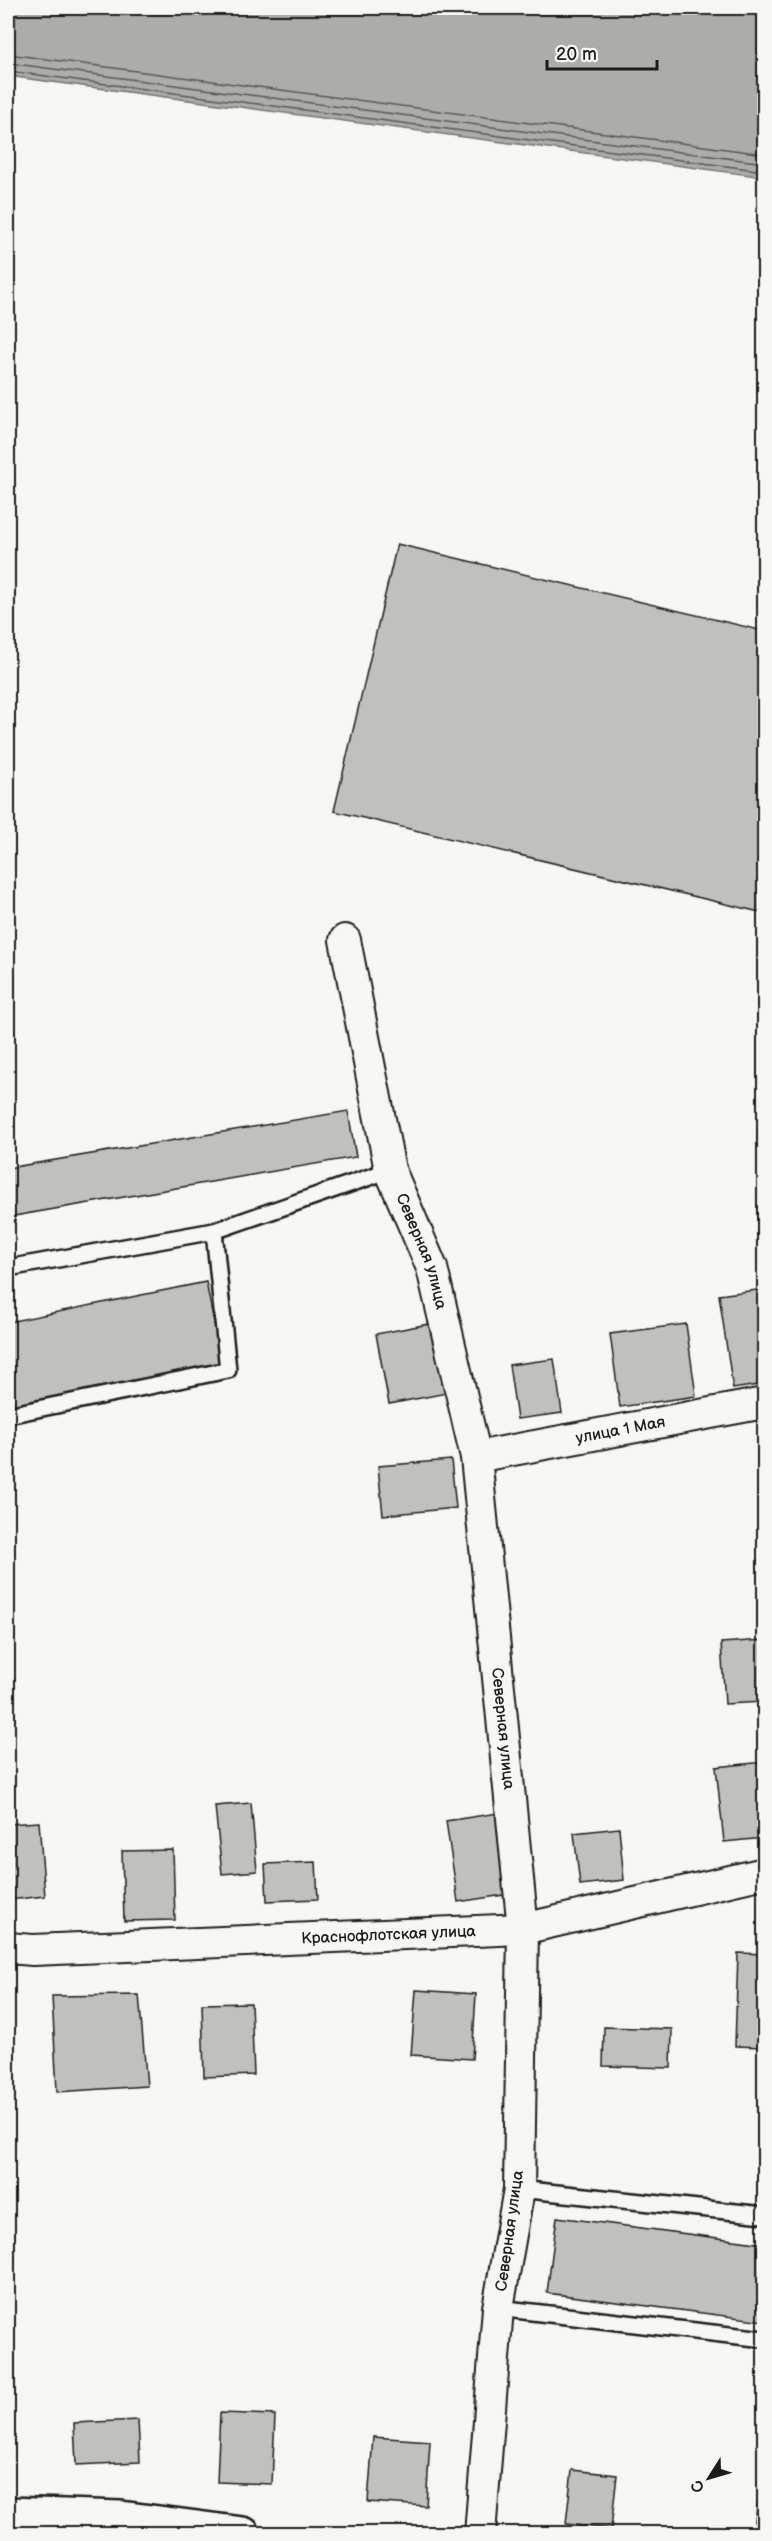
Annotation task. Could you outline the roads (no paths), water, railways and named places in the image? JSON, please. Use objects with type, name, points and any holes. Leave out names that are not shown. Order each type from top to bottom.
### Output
[{"type":"main road","points":[[8,2514],[122,2518],[243,2534]]},
{"type":"street","name":"Северная улица","points":[[345,940],[390,1170],[432,1268],[476,1457],[523,1929],[519,2189],[498,2308],[480,2534]]},
{"type":"street","name":"улица 1 Мая","points":[[476,1457],[765,1403]]},
{"type":"street","name":"Краснофлотская улица","points":[[8,1948],[33,1950],[523,1929],[765,1873]]},
{"type":"lane","points":[[8,1268],[214,1231],[390,1170]]},
{"type":"lane","points":[[8,1415],[228,1370],[214,1231]]},
{"type":"lane","points":[[519,2189],[765,2215]]},
{"type":"lane","points":[[498,2308],[765,2339]]},
{"type":"water","points":[[8,8],[764,8],[764,177],[8,76]]}]
